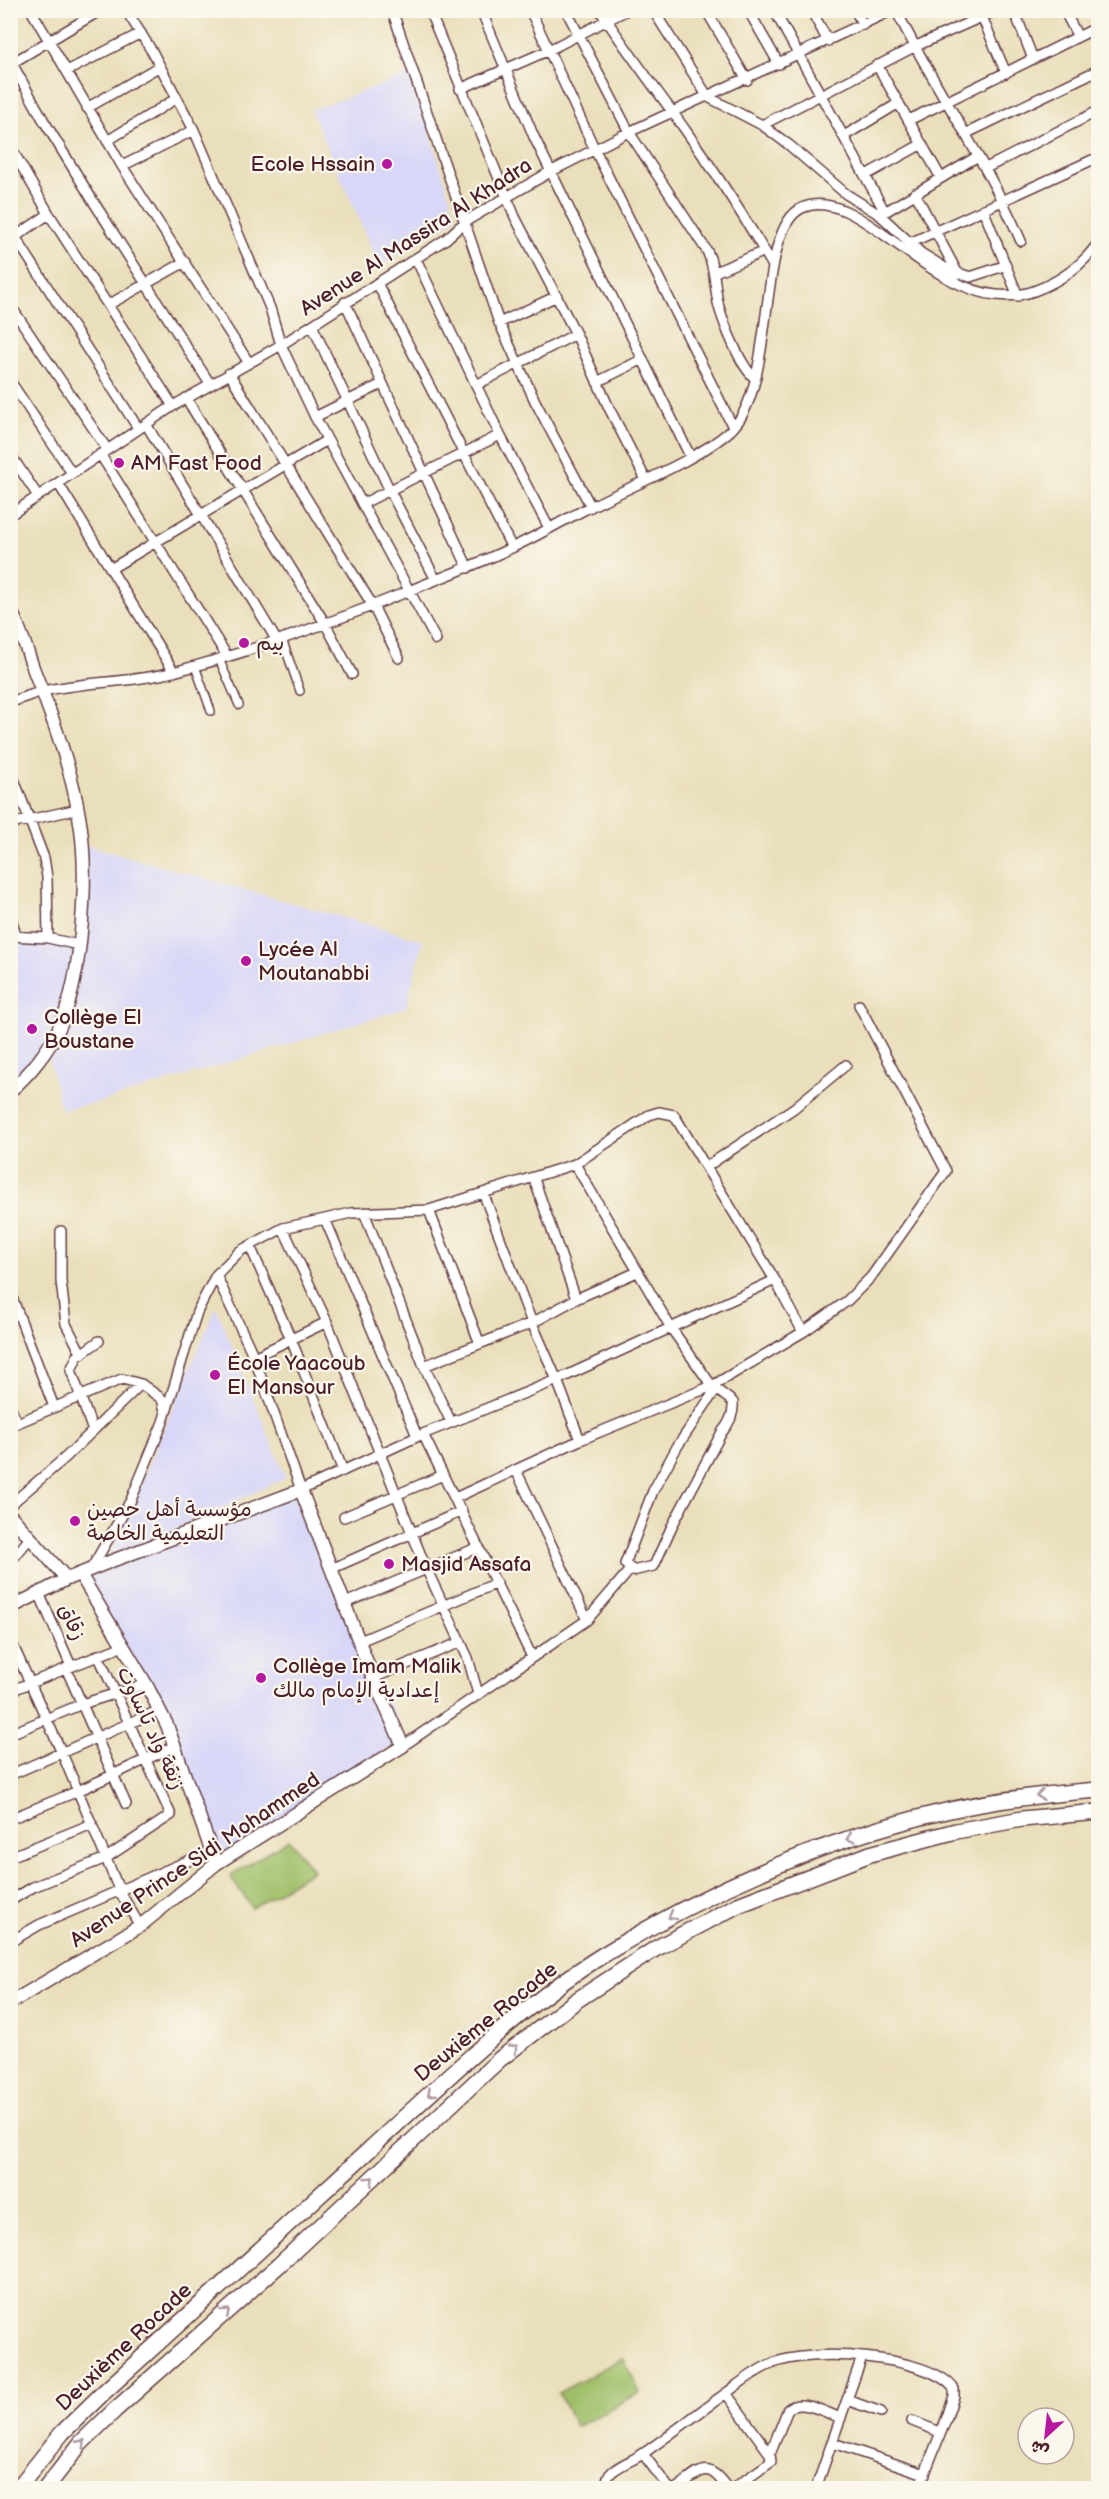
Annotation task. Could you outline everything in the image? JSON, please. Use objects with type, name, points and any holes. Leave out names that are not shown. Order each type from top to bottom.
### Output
[{"type":"highway","name":"Deuxième Rocade","points":[[18,2488],[62,2433],[103,2392],[450,2076],[523,2014],[602,1956],[705,1898],[784,1863],[862,1833],[952,1809],[1033,1796],[1098,1790]]},
{"type":"highway","name":"Deuxième Rocade","points":[[46,2488],[81,2443],[115,2410],[279,2265],[500,2059],[577,2000],[655,1948],[738,1905],[870,1854],[956,1832],[1022,1819],[1098,1812]]},
{"type":"street","points":[[31,10],[122,166],[249,363]]},
{"type":"street","points":[[101,10],[11,61],[61,148],[210,384]]},
{"type":"street","points":[[126,10],[194,129],[270,308],[281,345],[315,417],[436,640]]},
{"type":"street","points":[[392,10],[499,323],[517,364],[591,507]]},
{"type":"street","points":[[429,10],[507,199],[576,334],[597,382],[646,480]]},
{"type":"street","points":[[481,10],[550,172],[690,456]]},
{"type":"street","points":[[530,10],[547,51],[595,150],[733,427]]},
{"type":"street","points":[[566,10],[629,132],[707,251],[715,272],[719,306],[746,368],[755,378]]},
{"type":"street","points":[[600,10],[742,213],[773,266]]},
{"type":"street","points":[[460,89],[578,37],[627,10]]},
{"type":"street","points":[[653,10],[708,97],[762,125],[800,153],[859,204],[882,213]]},
{"type":"street","points":[[706,10],[747,80]]},
{"type":"street","points":[[748,10],[779,64]]},
{"type":"street","points":[[774,10],[866,175],[882,213],[910,243],[933,261],[958,274],[976,277],[1004,266]]},
{"type":"street","points":[[811,10],[828,41]]},
{"type":"street","points":[[855,10],[863,25]]},
{"type":"street","points":[[895,10],[986,168],[1021,241]]},
{"type":"street","name":"Avenue Al Massira Al Khadra","points":[[10,514],[173,405],[281,345],[446,239],[466,221],[550,172],[629,132],[747,80],[895,10]]},
{"type":"street","points":[[762,125],[914,46],[981,14],[997,10]]},
{"type":"street","points":[[1014,10],[1033,59]]},
{"type":"street","points":[[1064,10],[1078,37]]},
{"type":"street","points":[[981,14],[1006,73]]},
{"type":"street","points":[[909,120],[945,100],[1006,73],[1098,27]]},
{"type":"street","points":[[67,71],[141,33]]},
{"type":"street","points":[[878,65],[941,178]]},
{"type":"street","points":[[87,108],[160,66]]},
{"type":"street","points":[[965,134],[1098,70]]},
{"type":"street","points":[[107,141],[177,98]]},
{"type":"street","points":[[844,136],[899,104]]},
{"type":"street","points":[[986,168],[1098,111]]},
{"type":"street","points":[[122,166],[194,129]]},
{"type":"street","points":[[866,175],[922,144]]},
{"type":"street","points":[[10,146],[49,214],[173,405]]},
{"type":"street","points":[[882,213],[978,156]]},
{"type":"street","points":[[910,243],[1092,160]]},
{"type":"street","points":[[915,193],[958,274]]},
{"type":"street","points":[[10,702],[43,691],[174,672],[326,625],[512,548],[690,456],[733,427],[742,413],[761,360],[773,266],[781,237],[791,216],[805,207],[826,205],[870,225],[915,258],[960,285],[993,296],[1017,296],[1049,285],[1073,271],[1098,243]]},
{"type":"street","points":[[983,209],[1017,296]]},
{"type":"street","points":[[49,214],[12,235],[202,515],[280,640],[300,691]]},
{"type":"street","points":[[715,272],[765,251]]},
{"type":"street","points":[[416,259],[500,435],[549,528]]},
{"type":"street","points":[[108,305],[185,262]]},
{"type":"street","points":[[377,283],[512,548]]},
{"type":"street","points":[[499,323],[557,296]]},
{"type":"street","points":[[345,302],[382,384],[426,472],[468,568]]},
{"type":"street","points":[[10,305],[103,452],[223,657],[239,705]]},
{"type":"street","points":[[312,325],[346,401],[436,580]]},
{"type":"street","points":[[476,385],[576,334]]},
{"type":"street","points":[[597,382],[643,359]]},
{"type":"street","points":[[229,373],[372,606],[399,658]]},
{"type":"street","points":[[10,381],[72,473]]},
{"type":"street","points":[[315,417],[382,384]]},
{"type":"street","points":[[186,398],[326,625],[352,674]]},
{"type":"street","points":[[362,504],[500,435]]},
{"type":"street","points":[[112,568],[327,440]]},
{"type":"street","points":[[10,454],[38,496]]},
{"type":"street","points":[[58,483],[174,672]]},
{"type":"street","points":[[10,609],[43,691],[64,757],[78,809],[84,850],[83,901],[70,995],[59,1028],[34,1065],[10,1091]]},
{"type":"street","points":[[195,666],[211,711]]},
{"type":"street","points":[[10,769],[31,820],[47,877],[48,938]]},
{"type":"street","points":[[10,824],[78,809]]},
{"type":"street","points":[[10,914],[13,936],[48,938],[78,945]]},
{"type":"street","points":[[455,1498],[580,1440],[714,1387],[803,1332],[847,1301],[870,1277],[946,1172],[859,1005]]},
{"type":"street","points":[[706,1167],[794,1108],[846,1065]]},
{"type":"street","points":[[86,1572],[131,1500],[163,1422],[197,1312],[216,1275],[240,1251],[284,1228],[351,1213],[429,1210],[484,1195],[575,1164],[649,1116],[659,1112],[674,1115],[775,1280],[803,1332]]},
{"type":"street","points":[[575,1164],[671,1328],[714,1387]]},
{"type":"street","points":[[534,1179],[576,1299]]},
{"type":"street","points":[[484,1195],[532,1323],[580,1440]]},
{"type":"street","points":[[429,1210],[480,1344]]},
{"type":"street","points":[[364,1212],[424,1366],[451,1422]]},
{"type":"street","points":[[325,1219],[420,1435],[462,1511],[532,1658]]},
{"type":"street","points":[[284,1228],[327,1322],[426,1568],[461,1642],[478,1694]]},
{"type":"street","points":[[61,1231],[61,1281],[66,1324],[81,1353]]},
{"type":"street","points":[[250,1246],[291,1339],[343,1471]]},
{"type":"street","points":[[424,1366],[532,1323],[576,1299],[638,1272]]},
{"type":"street","points":[[216,1275],[254,1357],[331,1569],[403,1746]]},
{"type":"street","points":[[10,1608],[67,1579],[302,1490],[420,1435],[557,1380],[775,1280]]},
{"type":"street","points":[[10,1292],[54,1407]]},
{"type":"street","points":[[254,1357],[327,1322]]},
{"type":"street","points":[[93,1431],[72,1370],[74,1361],[81,1353],[99,1341]]},
{"type":"street","points":[[10,1406],[14,1424],[122,1379],[141,1384],[162,1399],[165,1405],[163,1422]]},
{"type":"street","points":[[10,1505],[93,1431],[141,1384]]},
{"type":"street","points":[[634,1571],[625,1564],[653,1491],[676,1447],[714,1387]]},
{"type":"street","name":"Avenue Prince Sidi Mohammed","points":[[10,2003],[140,1926],[216,1864],[403,1746],[587,1620],[628,1572],[654,1566],[672,1526],[734,1410],[733,1402],[714,1387]]},
{"type":"street","points":[[516,1470],[587,1620]]},
{"type":"street","points":[[344,1517],[443,1475]]},
{"type":"street","points":[[331,1569],[462,1511]]},
{"type":"street","points":[[10,1515],[67,1579]]},
{"type":"street","points":[[10,1562],[30,1538]]},
{"type":"street","points":[[345,1603],[479,1547]]},
{"type":"street","points":[[86,1572],[123,1646],[160,1710],[216,1864]]},
{"type":"street","points":[[360,1641],[497,1583]]},
{"type":"street","name":"زقاق","points":[[39,1593],[82,1704],[126,1804]]},
{"type":"street","points":[[10,1640],[62,1753],[120,1892],[140,1926]]},
{"type":"street","points":[[374,1677],[461,1642]]},
{"type":"street","points":[[10,1691],[123,1646]]},
{"type":"street","name":"زنقة واد تاساوت","points":[[98,1655],[171,1815],[106,1858]]},
{"type":"street","points":[[10,1734],[82,1704],[146,1684]]},
{"type":"street","points":[[10,1775],[160,1710]]},
{"type":"street","points":[[10,1819],[78,1791],[175,1746]]},
{"type":"street","points":[[10,1857],[92,1824]]},
{"type":"street","points":[[10,1942],[39,1925],[211,1851]]},
{"type":"street","points":[[10,1901],[33,1887],[106,1858]]},
{"type":"street","points":[[606,2488],[608,2477],[612,2472],[643,2454],[726,2393],[771,2364],[805,2355],[836,2354],[886,2360],[927,2371],[942,2377],[954,2390],[954,2396],[919,2488]]},
{"type":"street","points":[[828,2488],[815,2487],[833,2443],[862,2357]]},
{"type":"street","points":[[726,2393],[770,2454]]},
{"type":"street","points":[[848,2400],[881,2412]]},
{"type":"street","points":[[735,2488],[771,2463],[770,2454],[788,2409],[792,2406],[805,2405],[841,2418]]},
{"type":"street","points":[[912,2421],[940,2432]]},
{"type":"street","points":[[833,2443],[925,2474]]},
{"type":"street","points":[[643,2454],[669,2488]]},
{"type":"street","points":[[677,2488],[702,2470],[707,2469],[717,2474],[727,2488]]},
{"type":"shaded area","name":"Ecole Hssain","points":[[412,74],[456,218],[380,267],[311,110]]},
{"type":"shaded area","name":"Lycée Al Moutanabbi","points":[[78,843],[423,940],[406,1008],[104,1101],[61,1110],[46,1046],[11,1088],[11,941],[48,940],[77,944],[80,892]]},
{"type":"shaded area","name":"Collège Imam Malik إعدادية الإمام مالك","points":[[216,1307],[286,1478],[116,1557],[295,1495],[331,1564],[404,1738],[217,1864],[168,1725],[79,1571],[108,1560]]},
{"type":"green space","points":[[289,1839],[313,1870],[252,1908],[230,1876]]},
{"type":"green space","points":[[623,2358],[640,2393],[576,2427],[558,2393]]},
{"type":"place","name":"Ecole Hssain","points":[[387,164]]},
{"type":"place","name":"AM Fast Food","points":[[119,463]]},
{"type":"place","name":"بيم","points":[[244,643]]},
{"type":"place","name":"Lycée Al Moutanabbi","points":[[246,961]]},
{"type":"place","name":"Collège El Boustane","points":[[32,1029]]},
{"type":"place","name":"École Yaacoub El Mansour","points":[[215,1375]]},
{"type":"place","name":"مؤسسة أهل حصين التعليمية الخاصة","points":[[75,1521]]},
{"type":"place","name":"Masjid Assafa","points":[[389,1564]]},
{"type":"place","name":"Collège Imam Malik إعدادية الإمام مالك","points":[[261,1678]]}]
